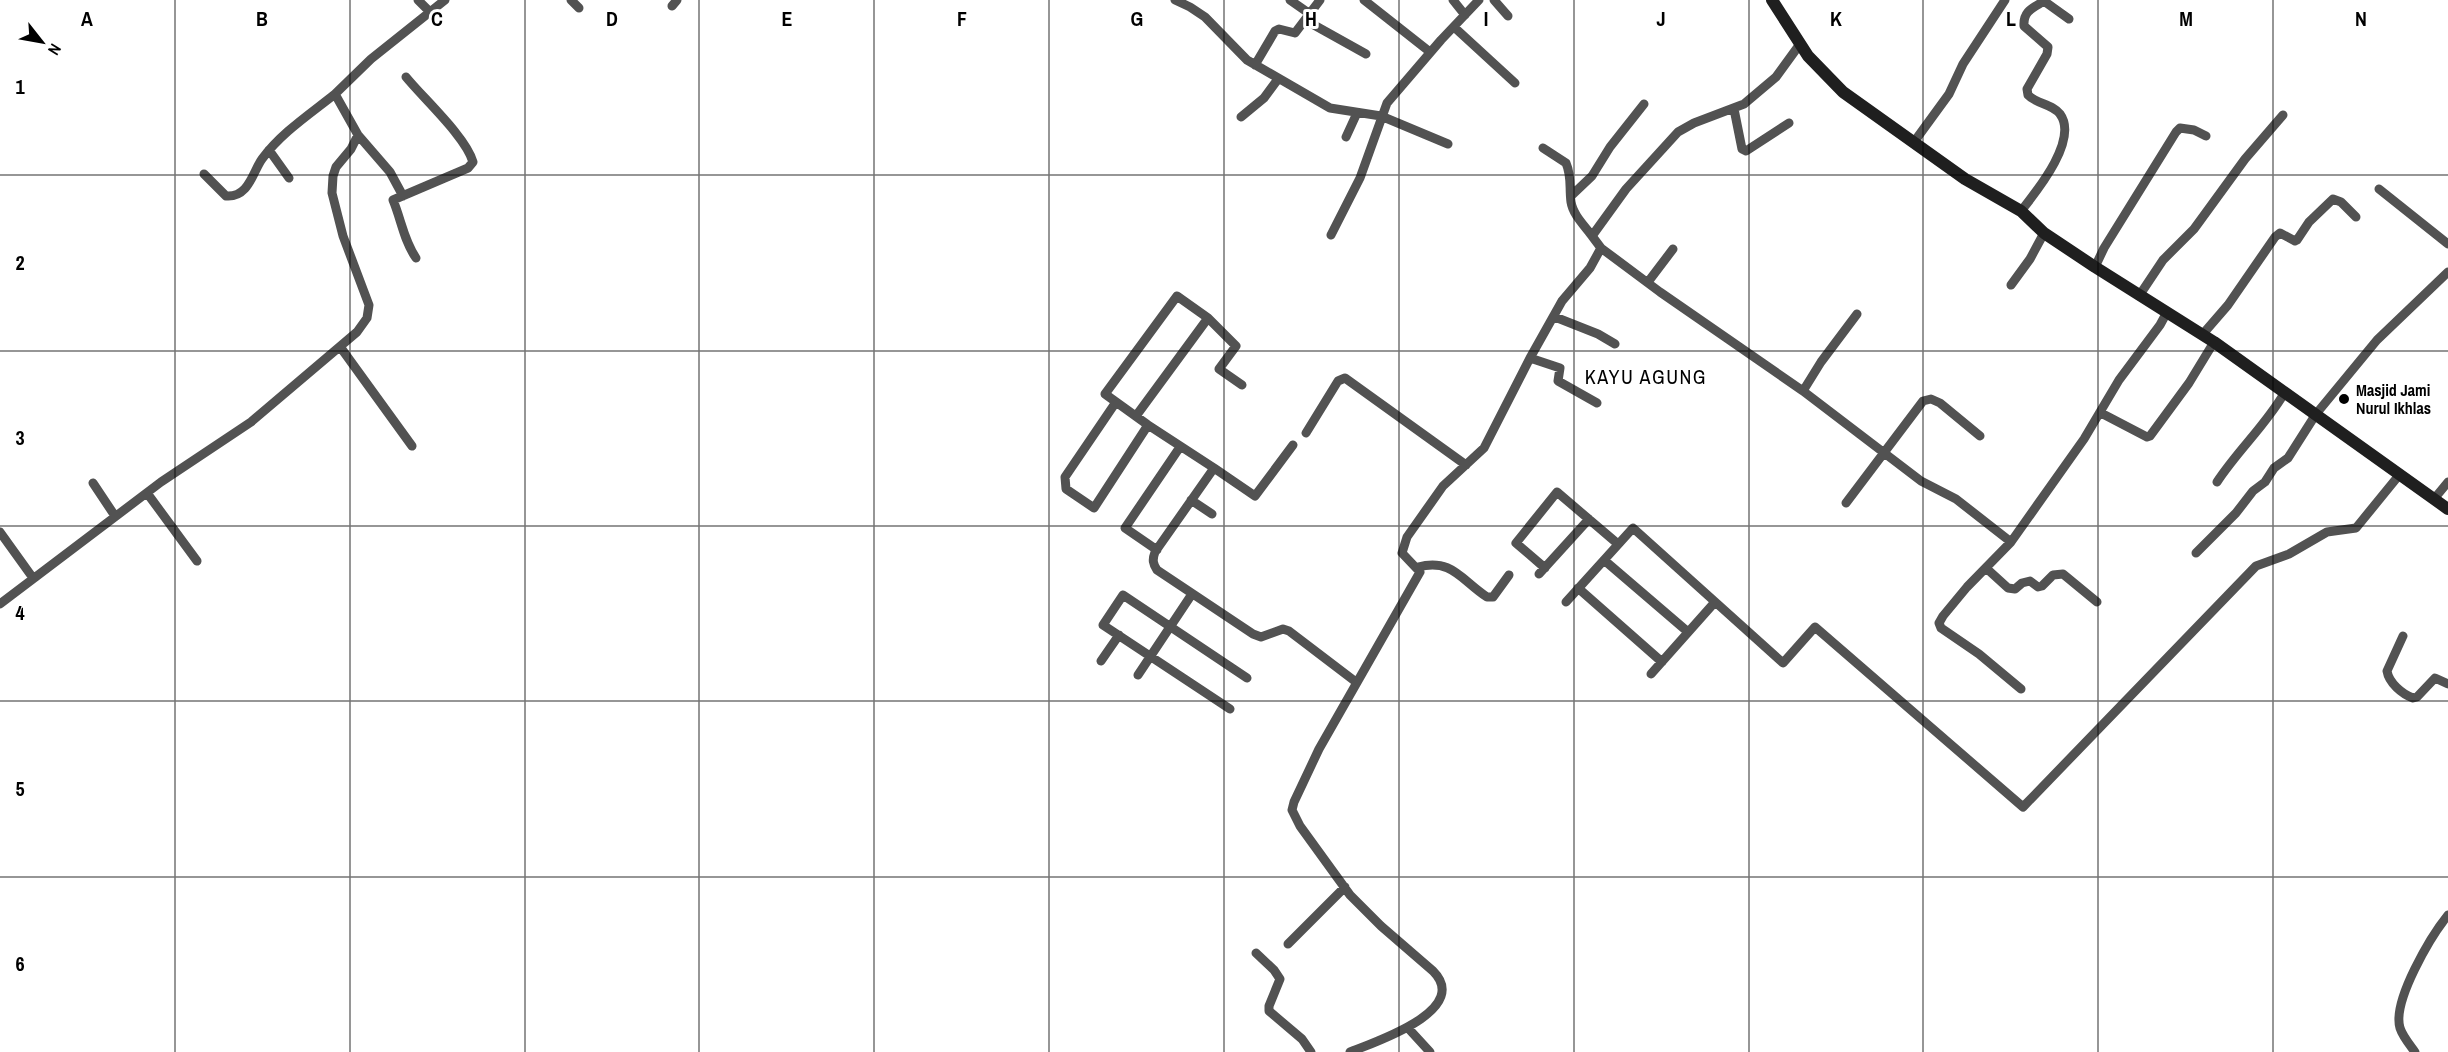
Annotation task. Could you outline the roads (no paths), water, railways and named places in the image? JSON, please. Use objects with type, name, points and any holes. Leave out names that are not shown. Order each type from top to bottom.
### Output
[{"type":"street","points":[[418,0],[429,11]]},
{"type":"street","points":[[204,174],[226,196],[232,197],[254,180],[260,162],[295,125],[335,94],[371,59],[445,0]]},
{"type":"street","points":[[570,0],[579,8]]},
{"type":"street","points":[[1175,0],[1205,17],[1243,56],[1255,65],[1330,108],[1381,116],[1448,144]]},
{"type":"street","points":[[1290,0],[1308,17],[1366,54]]},
{"type":"street","points":[[1255,65],[1275,31],[1279,29],[1295,33],[1320,0]]},
{"type":"street","points":[[1364,0],[1430,52]]},
{"type":"street","points":[[1453,0],[1465,15]]},
{"type":"street","points":[[1331,235],[1359,178],[1381,116],[1391,96],[1479,0]]},
{"type":"street","points":[[1494,0],[1508,16]]},
{"type":"street","points":[[1772,0],[1808,56],[1843,93],[1965,179],[2021,211],[2044,233],[2166,314],[2214,342],[2448,509]]},
{"type":"street","points":[[1914,142],[1949,94],[1963,64],[2005,0]]},
{"type":"street","points":[[2021,211],[2053,166],[2063,137],[2064,124],[2059,113],[2032,100],[2027,93],[2048,54],[2048,47],[2024,26],[2023,20],[2027,12],[2044,0],[2069,19]]},
{"type":"street","points":[[1454,27],[1515,83]]},
{"type":"street","points":[[1592,236],[1626,189],[1678,132],[1694,123],[1734,109],[1749,100],[1776,77],[1800,44]]},
{"type":"street","points":[[406,77],[445,121],[470,154],[472,162],[468,168],[393,200],[405,230],[408,247],[416,258]]},
{"type":"street","points":[[1241,117],[1271,91],[1278,79]]},
{"type":"street","points":[[335,94],[358,135],[390,172],[403,196]]},
{"type":"street","points":[[1572,195],[1592,176],[1610,147],[1644,104]]},
{"type":"street","points":[[1734,109],[1742,149],[1746,151],[1789,123]]},
{"type":"street","points":[[1346,137],[1357,113]]},
{"type":"street","points":[[2139,296],[2163,260],[2194,229],[2245,159],[2283,115]]},
{"type":"street","points":[[2095,267],[2176,132],[2180,128],[2187,128],[2206,136]]},
{"type":"street","points":[[0,604],[115,516],[251,422],[340,348],[363,324],[367,318],[369,305],[343,236],[332,193],[336,167],[351,149],[358,135]]},
{"type":"street","points":[[1543,148],[1566,163],[1571,180],[1571,202],[1575,213],[1601,248],[1803,391],[1921,481],[1956,499],[2011,542]]},
{"type":"street","points":[[269,150],[289,178]]},
{"type":"street","points":[[2379,189],[2448,244]]},
{"type":"street","points":[[2202,335],[2228,305],[2280,233],[2297,240],[2309,222],[2333,199],[2341,202],[2356,217]]},
{"type":"street","points":[[2011,285],[2031,259],[2044,233]]},
{"type":"street","points":[[1350,1052],[1408,1028],[1438,1004],[1442,986],[1440,977],[1381,926],[1345,887],[1300,826],[1292,810],[1319,749],[1420,572],[1401,549],[1443,486],[1484,448],[1562,301],[1590,268],[1601,248]]},
{"type":"street","points":[[1648,282],[1673,249]]},
{"type":"street","points":[[2196,553],[2236,513],[2253,491],[2265,482],[2274,468],[2288,458],[2316,414],[2377,340],[2448,272]]},
{"type":"street","points":[[1242,386],[1219,369],[1236,346],[1208,318],[1177,296],[1105,394],[1255,496],[1293,445]]},
{"type":"street","points":[[1803,391],[1821,362],[1857,314]]},
{"type":"street","points":[[2021,689],[1940,626],[1943,616],[2011,542],[2101,413],[2119,380],[2166,314]]},
{"type":"street","points":[[1555,317],[1598,334],[1615,345]]},
{"type":"street","points":[[1136,417],[1208,318]]},
{"type":"street","points":[[2101,413],[2147,437],[2150,436],[2189,383],[2214,342]]},
{"type":"street","points":[[340,348],[412,446]]},
{"type":"street","points":[[1530,358],[1560,368],[1558,381],[1597,403]]},
{"type":"street","points":[[1306,433],[1338,381],[1345,378],[1466,465]]},
{"type":"street","points":[[2217,482],[2259,426],[2272,414],[2285,392]]},
{"type":"street","points":[[1846,503],[1918,406],[1931,399],[1940,403],[1980,436]]},
{"type":"street","points":[[1116,402],[1065,477],[1066,489],[1094,508],[1148,425]]},
{"type":"street","points":[[1157,550],[1125,528],[1180,447]]},
{"type":"street","points":[[1214,468],[1157,550],[1152,559],[1157,570],[1254,634],[1261,637],[1283,629],[1289,631],[1356,681]]},
{"type":"street","points":[[1566,602],[1633,528],[1784,663],[1815,627],[2023,807],[2256,566],[2289,554],[2327,532],[2356,528],[2400,474]]},
{"type":"street","points":[[2434,499],[2448,482]]},
{"type":"street","points":[[93,483],[115,516]]},
{"type":"street","points":[[1589,519],[1542,571],[1516,543],[1557,492],[1589,519],[1618,544]]},
{"type":"street","points":[[147,493],[197,561]]},
{"type":"street","points":[[1191,500],[1212,514]]},
{"type":"street","points":[[0,532],[33,578]]},
{"type":"street","points":[[1604,560],[1688,632]]},
{"type":"street","points":[[1418,567],[1434,563],[1445,566],[1487,597],[1493,597],[1509,576]]},
{"type":"street","points":[[1986,568],[2008,588],[2015,589],[2022,583],[2030,581],[2038,587],[2042,586],[2053,575],[2063,574],[2097,602]]},
{"type":"street","points":[[1578,588],[1662,662]]},
{"type":"street","points":[[1138,675],[1192,594]]},
{"type":"street","points":[[1230,709],[1103,625],[1123,595],[1247,678]]},
{"type":"street","points":[[1651,675],[1715,602]]},
{"type":"street","points":[[1101,661],[1119,635]]},
{"type":"street","points":[[2403,636],[2387,672],[2392,683],[2413,698],[2417,697],[2435,678],[2448,684]]},
{"type":"street","points":[[1288,944],[1345,887]]},
{"type":"street","points":[[2415,1052],[2400,1029],[2399,1015],[2419,962],[2448,915]]},
{"type":"street","points":[[1256,953],[1280,979],[1269,1011],[1302,1039],[1311,1052]]},
{"type":"street","points":[[1408,1028],[1430,1052]]},
{"type":"place","name":"Masjid Jami Nurul Ikhlas","points":[[2344,399]]},
{"type":"district","name":"KAYU AGUNG","points":[[1646,376]]}]
